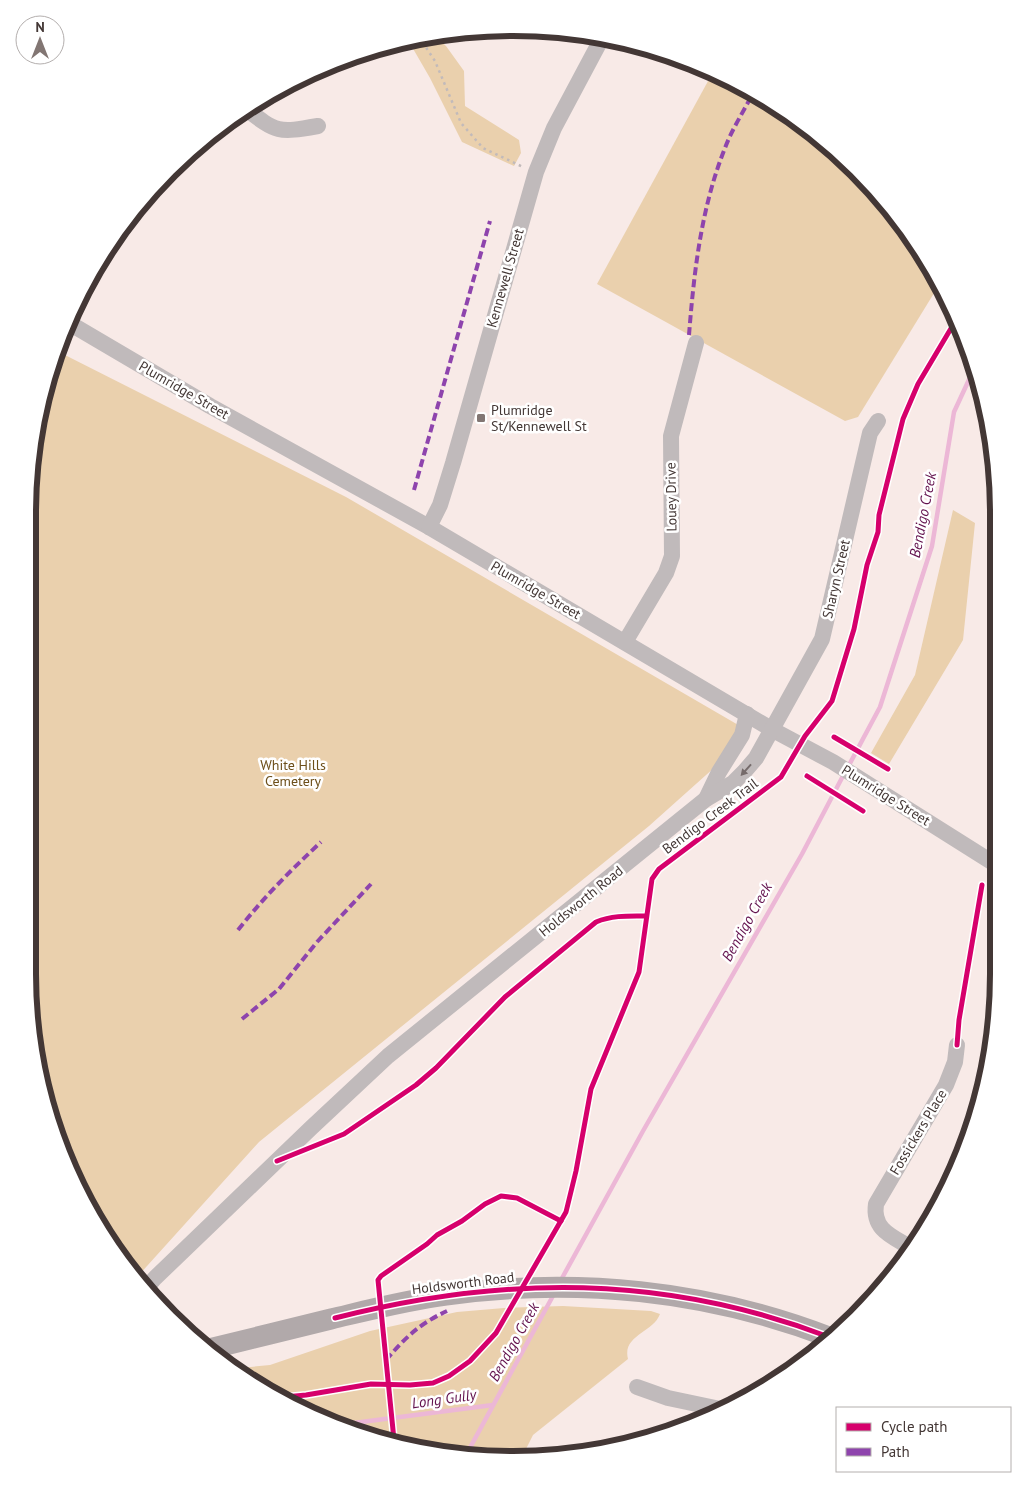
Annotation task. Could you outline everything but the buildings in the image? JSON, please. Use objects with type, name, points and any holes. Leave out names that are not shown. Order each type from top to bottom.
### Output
[{"type":"main road","name":"Holdsworth Road","points":[[217,1347],[420,1299],[505,1289],[555,1287],[624,1289],[679,1297],[743,1310],[787,1322],[823,1335]]},
{"type":"main road","name":"Holdsworth Road","points":[[229,1356],[335,1318]]},
{"type":"street","name":"Kennewell Street","points":[[429,527],[443,497],[454,464],[536,172],[554,128],[599,44]]},
{"type":"street","points":[[253,114],[273,128],[282,130],[318,126]]},
{"type":"street","name":"Plumridge Street","points":[[75,326],[210,406],[429,527],[773,730],[833,762],[990,861]]},
{"type":"street","name":"Louey Drive","points":[[625,642],[666,573],[672,556],[671,436],[696,343]]},
{"type":"street","name":"Sharyn Street","points":[[773,730],[824,632],[870,433],[878,421]]},
{"type":"street","name":"Holdsworth Road","points":[[706,799],[742,735],[746,714]]},
{"type":"street","name":"Holdsworth Road","points":[[151,1283],[310,1128],[388,1056],[529,944],[706,799],[733,783],[756,758],[773,730]]},
{"type":"street","name":"Fossickers Place","points":[[905,1244],[881,1228],[875,1217],[878,1199],[946,1085],[955,1062],[957,1045]]},
{"type":"street","points":[[637,1387],[668,1398],[712,1407]]},
{"type":"path","points":[[424,44],[435,61],[461,123],[483,148],[536,172]]},
{"type":"green space","points":[[441,42],[464,71],[465,106],[519,140],[521,153],[514,166],[462,142],[412,47]]},
{"type":"green space","points":[[709,79],[724,85],[778,117],[803,135],[850,176],[891,223],[909,248],[935,291],[858,417],[845,421],[597,284]]},
{"type":"green space","name":"White Hills Cemetery","points":[[64,355],[346,497],[740,726],[715,767],[649,826],[259,1142],[142,1272],[117,1239],[85,1185],[52,1097],[40,1036],[36,974],[36,513],[40,451],[45,420],[52,390]]},
{"type":"green space","points":[[953,510],[975,523],[963,640],[889,764],[871,753],[915,675]]},
{"type":"green space","points":[[563,1306],[651,1311],[660,1314],[651,1326],[629,1345],[627,1351],[628,1359],[533,1435],[525,1451],[451,1447],[390,1435],[302,1402],[245,1368],[270,1365],[370,1331],[457,1312]]},
{"type":"waterway","name":"Bendigo Creek","points":[[848,767],[880,707],[932,546],[954,412],[970,378]]},
{"type":"waterway","name":"Bendigo Creek","points":[[561,1280],[643,1131],[802,854],[844,774]]},
{"type":"waterway","name":"Bendigo Creek","points":[[469,1449],[554,1294]]},
{"type":"waterway","name":"Long Gully","points":[[354,1423],[493,1405]]},
{"type":"marked path","points":[[689,335],[696,264],[704,217],[728,141],[750,99]]},
{"type":"marked path","points":[[414,490],[490,221]]},
{"type":"marked path","points":[[238,930],[278,884],[321,842]]},
{"type":"marked path","points":[[242,1019],[279,989],[317,942],[371,884]]},
{"type":"marked path","points":[[386,1360],[414,1332],[428,1321],[447,1311]]},
{"type":"cycle path","name":"Bendigo Creek Trail","points":[[292,1396],[371,1384],[410,1385],[433,1383],[449,1376],[470,1361],[496,1333],[566,1212],[576,1171],[591,1089],[639,972],[652,879],[659,869],[781,777],[805,736],[832,701],[854,629],[867,565],[878,532],[879,515],[903,419],[918,384],[952,327]]},
{"type":"cycle path","points":[[834,737],[888,769]]},
{"type":"cycle path","points":[[807,776],[863,811]]},
{"type":"cycle path","points":[[957,1045],[959,1020],[982,885]]},
{"type":"cycle path","points":[[277,1161],[344,1134],[416,1085],[436,1068],[505,997],[596,922],[615,917],[646,916]]},
{"type":"cycle path","points":[[394,1436],[378,1280],[381,1276],[437,1235],[501,1196],[517,1198],[561,1221]]},
{"type":"cycle path","points":[[335,1318],[398,1304],[460,1294],[522,1289],[584,1288],[645,1292],[706,1301],[767,1316],[823,1335]]},
{"type":"place","name":"Plumridge St/Kennewell St","points":[[481,418]]}]
